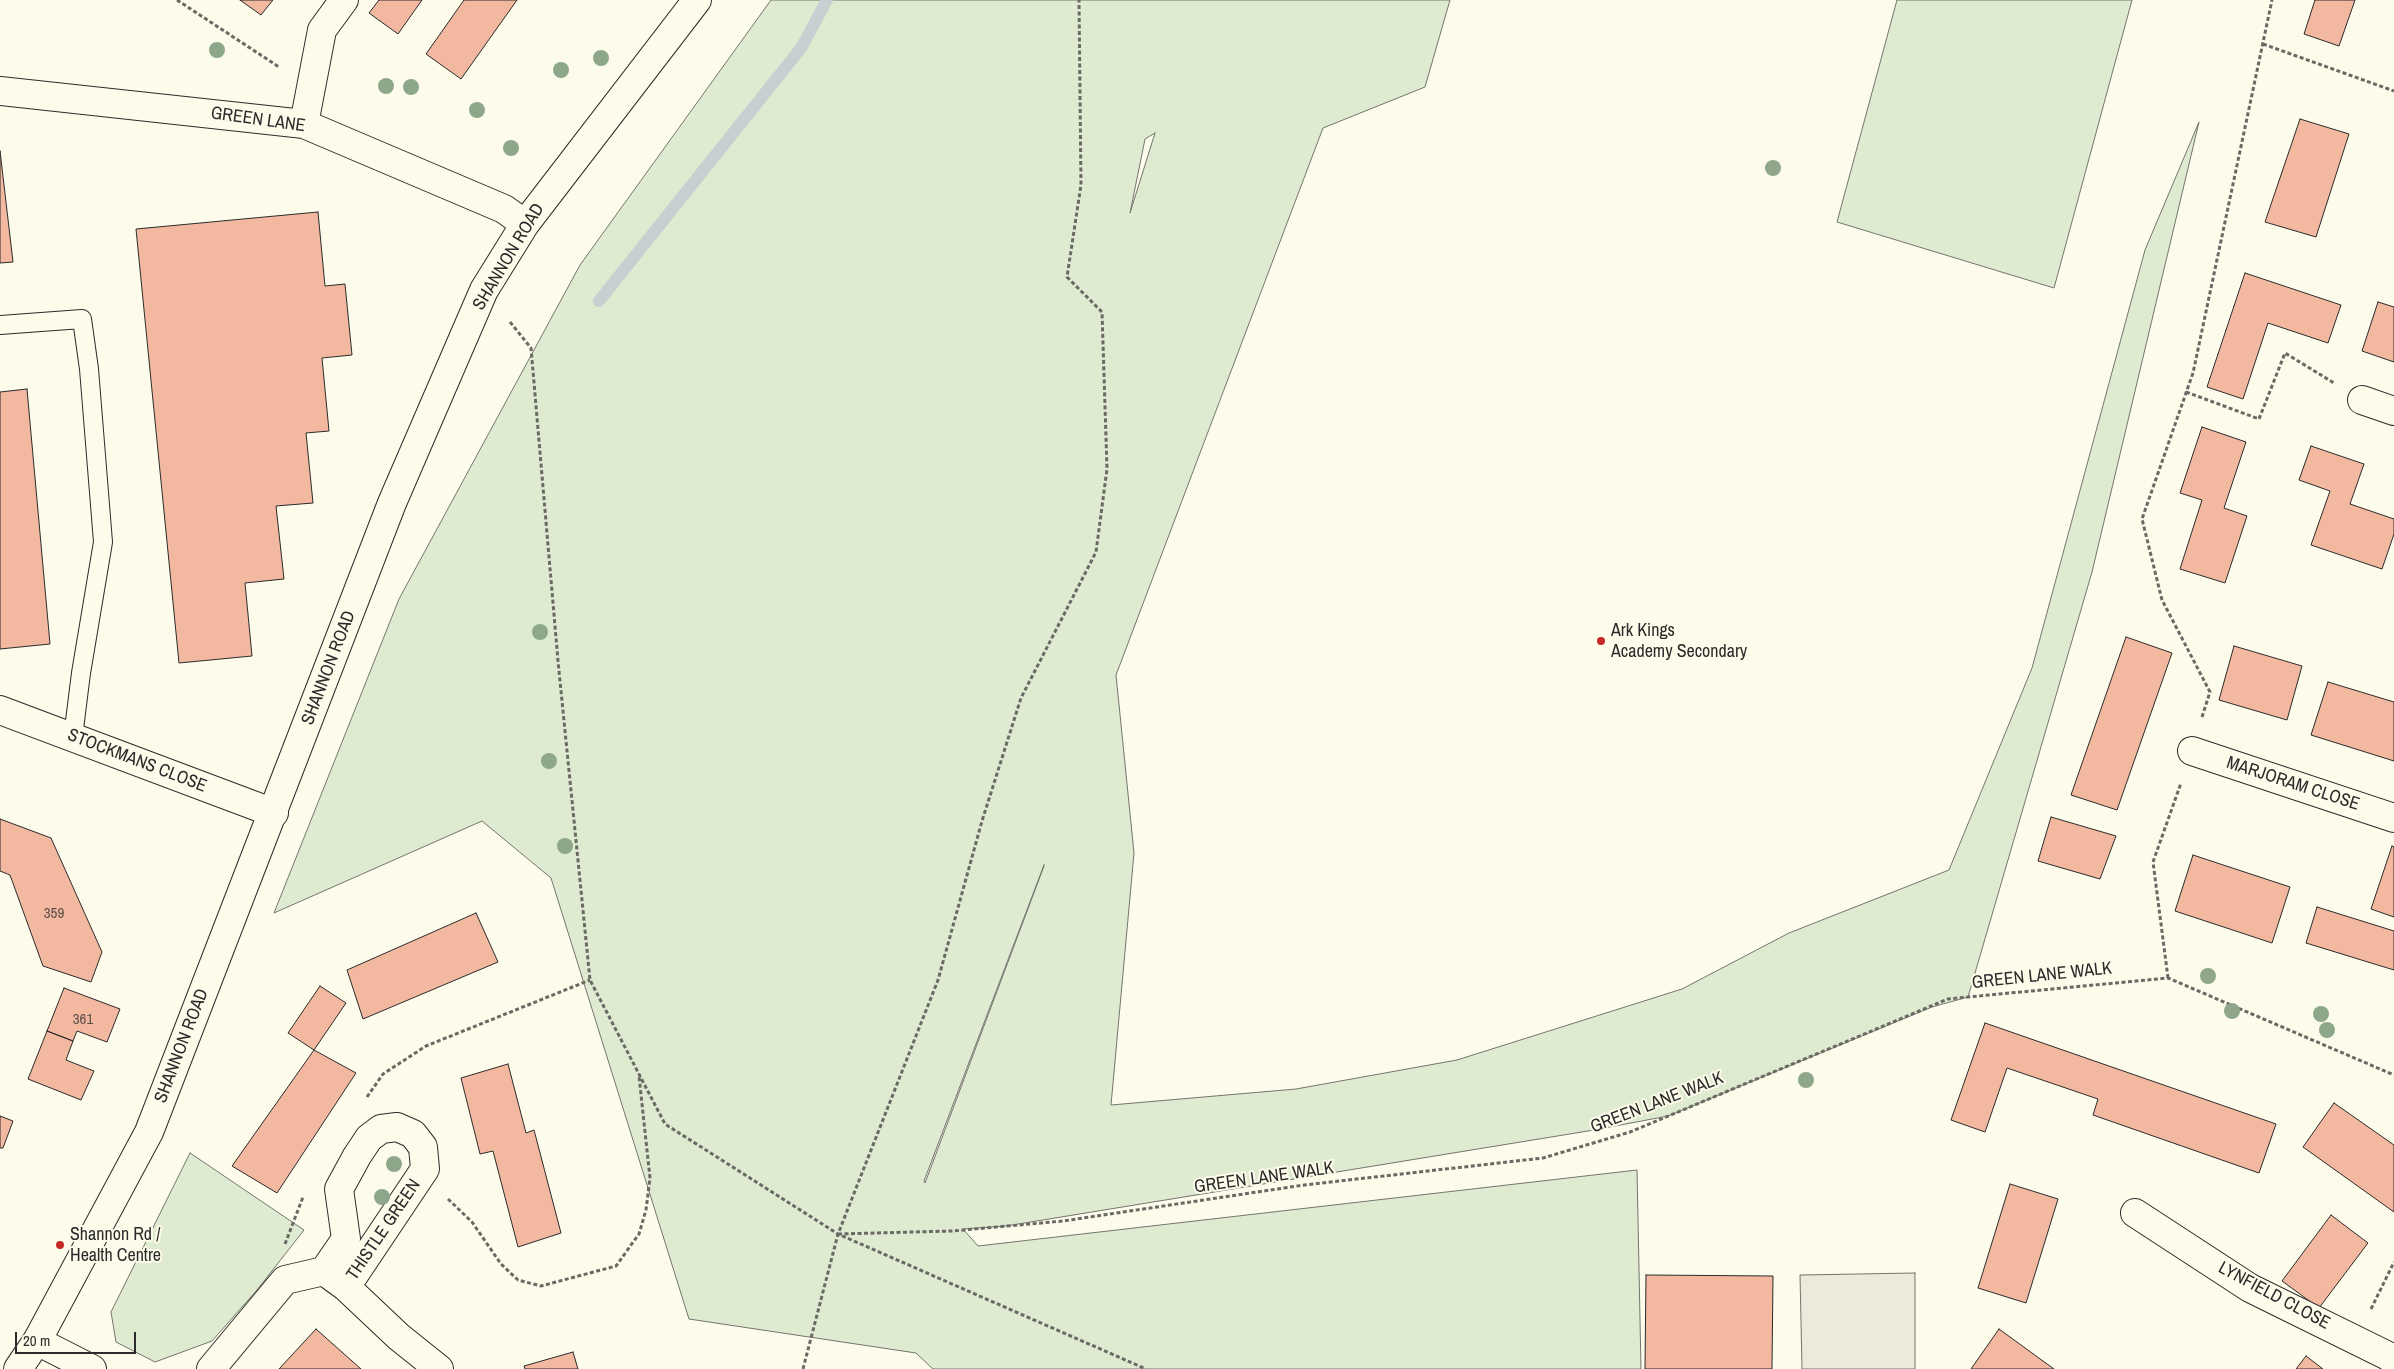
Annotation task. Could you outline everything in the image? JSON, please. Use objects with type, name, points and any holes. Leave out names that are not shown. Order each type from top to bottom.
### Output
[{"type":"street","points":[[304,124],[322,30],[344,0]]},
{"type":"street","name":"SHANNON ROAD","points":[[18,1369],[37,1341],[149,1132],[226,929],[274,813],[392,503],[484,290],[525,224],[697,0]]},
{"type":"street","name":"GREEN LANE","points":[[0,91],[304,124],[504,209],[525,224]]},
{"type":"street","points":[[2362,400],[2394,411]]},
{"type":"street","name":"STOCKMANS CLOSE","points":[[0,710],[274,813]]},
{"type":"street","name":"MARJORAM CLOSE","points":[[2192,751],[2394,818]]},
{"type":"street","name":"THISTLE GREEN","points":[[211,1369],[285,1280],[324,1271],[346,1238],[339,1190],[369,1138],[381,1129],[396,1127],[412,1134],[423,1147],[425,1169],[346,1287]]},
{"type":"street","name":"LYNFIELD CLOSE","points":[[2136,1213],[2250,1288],[2393,1358]]},
{"type":"street","name":"THISTLE GREEN","points":[[324,1271],[346,1287],[399,1337],[439,1369]]},
{"type":"street","points":[[37,1341],[92,1369]]},
{"type":"lane","points":[[0,325],[82,318],[89,369],[103,542],[73,737]]},
{"type":"path","points":[[177,0],[311,88]]},
{"type":"path","points":[[803,1369],[838,1234],[938,980],[982,820],[1021,698],[1096,552],[1107,469],[1102,312],[1068,277],[1081,186],[1079,0]]},
{"type":"path","points":[[2168,978],[2153,862],[2192,751],[2210,692],[2162,600],[2142,520],[2193,373],[2272,0]]},
{"type":"path","points":[[2263,44],[2394,91]]},
{"type":"path","points":[[484,290],[531,348],[558,661],[590,980],[665,1124],[838,1234],[1146,1369]]},
{"type":"path","points":[[2186,392],[2259,419],[2285,354],[2362,400]]},
{"type":"path","name":"GREEN LANE WALK","points":[[838,1234],[952,1231],[1063,1221],[1304,1185],[1543,1158],[1630,1132],[1948,999],[2168,978],[2394,1075]]},
{"type":"path","points":[[382,1074],[426,1046],[590,980]]},
{"type":"path","points":[[425,1169],[444,1195],[472,1222],[501,1264],[518,1280],[541,1286],[616,1266],[640,1234],[646,1210],[650,1178],[638,1072]]},
{"type":"path","points":[[2355,1339],[2394,1262]]},
{"type":"green space","points":[[771,0],[1450,0],[1425,87],[1323,128],[1116,675],[1134,853],[1111,1105],[1296,1089],[1457,1060],[1682,989],[1789,933],[1949,870],[2032,668],[2145,250],[2199,122],[2092,572],[1968,997],[1932,1007],[1668,1116],[1594,1130],[1006,1226],[963,1229],[978,1246],[1637,1170],[1641,1369],[933,1369],[916,1353],[689,1319],[551,878],[482,821],[274,913],[399,599],[580,265]],"holes":[[[1155,133],[1130,213],[1145,139]],[[1044,866],[925,1183],[924,1181]]]},
{"type":"green space","points":[[1897,0],[2132,0],[2054,288],[1837,222]]},
{"type":"green space","points":[[190,1153],[304,1230],[257,1290],[212,1341],[155,1362],[116,1342],[111,1312]]},
{"type":"shaded area","points":[[1915,1273],[1915,1369],[1802,1369],[1800,1275]]},
{"type":"building","points":[[240,0],[273,0],[261,15]]},
{"type":"building","points":[[379,0],[422,0],[398,34],[369,13]]},
{"type":"building","points":[[464,0],[517,0],[461,79],[426,54]]},
{"type":"building","points":[[2315,0],[2355,0],[2339,46],[2304,34]]},
{"type":"building","points":[[2300,119],[2349,134],[2316,237],[2265,222]]},
{"type":"building","points":[[0,151],[13,262],[0,263]]},
{"type":"building","points":[[318,212],[325,286],[345,284],[352,355],[322,358],[329,431],[306,433],[313,503],[276,506],[284,579],[245,583],[252,656],[179,663],[136,229]]},
{"type":"building","points":[[2245,273],[2341,305],[2328,343],[2268,323],[2243,399],[2207,387]]},
{"type":"building","points":[[2378,302],[2394,307],[2394,362],[2362,351]]},
{"type":"building","points":[[27,389],[50,644],[0,649],[0,392]]},
{"type":"building","points":[[2202,427],[2246,442],[2224,508],[2247,516],[2225,583],[2180,569],[2202,500],[2180,493]]},
{"type":"building","points":[[2311,446],[2364,464],[2350,504],[2394,519],[2394,534],[2382,569],[2311,545],[2330,491],[2299,480]]},
{"type":"building","points":[[2126,637],[2172,653],[2117,810],[2071,795]]},
{"type":"building","points":[[2234,646],[2302,666],[2287,720],[2219,700]]},
{"type":"building","points":[[2328,682],[2394,702],[2394,761],[2311,735]]},
{"type":"building","points":[[2051,817],[2116,836],[2100,879],[2038,861]]},
{"type":"building","points":[[0,819],[51,838],[102,952],[91,982],[43,966],[10,875],[0,871]]},
{"type":"building","points":[[2392,846],[2394,847],[2394,917],[2371,909]]},
{"type":"building","points":[[2193,855],[2290,887],[2272,943],[2175,911]]},
{"type":"building","points":[[2317,907],[2394,931],[2394,970],[2306,943]]},
{"type":"building","points":[[476,913],[498,962],[363,1019],[347,970]]},
{"type":"building","points":[[320,986],[346,1003],[314,1050],[288,1033]]},
{"type":"building","points":[[64,988],[120,1009],[107,1042],[77,1031],[73,1041],[47,1031]]},
{"type":"building","points":[[1985,1023],[2276,1124],[2259,1173],[2093,1115],[2098,1099],[2007,1068],[1985,1132],[1951,1120]]},
{"type":"building","points":[[47,1031],[73,1041],[66,1060],[94,1071],[81,1100],[28,1079]]},
{"type":"building","points":[[314,1050],[356,1073],[277,1193],[232,1166]]},
{"type":"building","points":[[508,1064],[526,1133],[534,1130],[561,1233],[518,1247],[493,1151],[480,1154],[461,1078]]},
{"type":"building","points":[[2334,1103],[2394,1145],[2394,1212],[2303,1147]]},
{"type":"building","points":[[0,1116],[13,1121],[3,1148],[0,1148]]},
{"type":"building","points":[[2010,1184],[2058,1199],[2026,1303],[1978,1288]]},
{"type":"building","points":[[2331,1215],[2368,1243],[2319,1308],[2282,1281]]},
{"type":"building","points":[[1646,1275],[1773,1276],[1772,1369],[1645,1369]]},
{"type":"building","points":[[316,1329],[361,1369],[279,1369]]},
{"type":"building","points":[[1999,1329],[2054,1369],[1971,1369]]},
{"type":"building","points":[[573,1352],[578,1369],[525,1369],[524,1366]]},
{"type":"building","points":[[2306,1356],[2323,1369],[2296,1369]]},
{"type":"waterway","points":[[599,301],[801,48],[827,0]]},
{"type":"place","name":"Ark Kings Academy Secondary","points":[[1601,641]]},
{"type":"place","name":"Shannon Rd / Health Centre","points":[[60,1245]]}]
